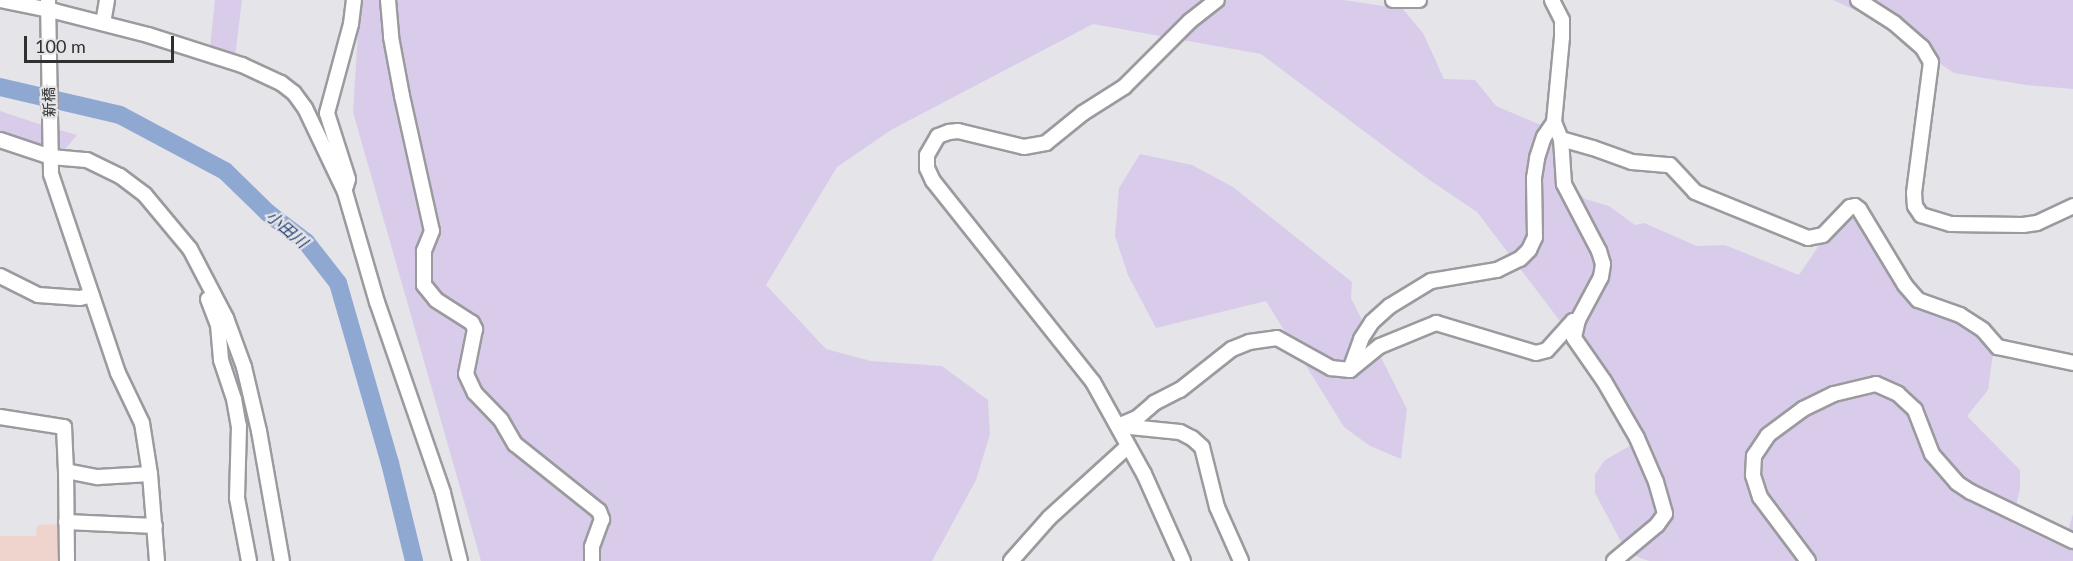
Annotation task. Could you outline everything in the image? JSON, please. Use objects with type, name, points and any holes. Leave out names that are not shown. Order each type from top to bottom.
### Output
[{"type":"street","points":[[0,0],[103,23],[242,66],[281,83],[294,93],[305,108],[345,192],[377,302],[443,494],[460,561]]},
{"type":"street","points":[[103,23],[107,0]]},
{"type":"street","points":[[345,192],[348,179],[327,113],[351,24],[354,0]]},
{"type":"street","points":[[388,0],[391,38],[402,96],[432,231],[424,251],[424,285],[436,300],[472,323],[475,329],[466,374],[474,393],[501,420],[515,444],[599,511],[602,519],[592,547],[592,561]]},
{"type":"street","points":[[1183,561],[1118,426],[1093,382],[1068,348],[1027,302],[933,181],[927,168],[927,155],[938,136],[958,131],[1024,147],[1046,143],[1083,113],[1124,87],[1190,21],[1217,0]]},
{"type":"street","points":[[1393,0],[1419,0]]},
{"type":"street","points":[[1552,0],[1562,20],[1554,122],[1561,140],[1564,184],[1599,251],[1603,264],[1601,277],[1578,320],[1574,338],[1604,381],[1637,438],[1656,482],[1665,514],[1657,525],[1614,561]]},
{"type":"street","points":[[1858,0],[1894,22],[1922,47],[1931,62],[1914,193],[1915,206],[1921,215],[1951,224],[2023,225],[2037,223],[2073,206]]},
{"type":"street","name":"新橋","points":[[48,9],[51,174],[118,373],[142,423],[150,474],[157,561]]},
{"type":"street","points":[[1350,370],[1361,339],[1371,322],[1390,306],[1431,281],[1509,266],[1529,250],[1535,237],[1534,178],[1537,158],[1544,137],[1554,122]]},
{"type":"street","points":[[0,140],[51,154],[87,160],[128,183],[151,202],[190,249],[203,270],[226,318],[244,367],[259,431],[282,561]]},
{"type":"street","points":[[1561,140],[1593,148],[1632,162],[1670,165],[1695,192],[1808,238],[1823,235],[1850,207],[1855,206],[1905,285],[1918,300],[1966,318],[1983,330],[1998,347],[2073,363]]},
{"type":"street","points":[[203,270],[208,298],[218,325],[221,360],[234,399],[238,426],[237,498],[249,561]]},
{"type":"street","points":[[0,276],[38,295],[80,298],[92,295]]},
{"type":"street","points":[[1118,426],[1137,418],[1154,403],[1180,390],[1232,350],[1258,339],[1277,338],[1331,368],[1350,370],[1380,346],[1436,323],[1536,353],[1547,350],[1573,321],[1578,320]]},
{"type":"street","points":[[1808,561],[1760,497],[1753,475],[1754,456],[1768,435],[1803,409],[1834,394],[1876,384],[1898,394],[1915,410],[1932,454],[1957,483],[2073,541]]},
{"type":"street","points":[[0,417],[63,427],[67,561]]},
{"type":"street","points":[[1118,426],[1180,432],[1192,438],[1202,447],[1218,507],[1241,561]]},
{"type":"street","points":[[1011,561],[1049,518],[1128,446]]},
{"type":"street","points":[[66,471],[99,477],[150,474]]},
{"type":"street","points":[[66,522],[155,526]]},
{"type":"shaded area","points":[[215,0],[242,0],[235,57],[210,47]]},
{"type":"shaded area","points":[[360,0],[1343,0],[1403,9],[1423,33],[1444,79],[1475,80],[1496,106],[1541,125],[1555,137],[1558,174],[1585,199],[1609,206],[1635,225],[1644,223],[1697,246],[1725,245],[1799,275],[1820,244],[1849,217],[1855,215],[1884,266],[1913,304],[1961,321],[1993,353],[1988,390],[1967,416],[2020,470],[2020,489],[2012,523],[2063,547],[2073,514],[2073,561],[1649,561],[1627,553],[1595,493],[1595,474],[1605,460],[1640,440],[1617,396],[1477,212],[1428,179],[1261,54],[1093,24],[891,130],[837,167],[766,285],[826,349],[871,361],[942,366],[988,400],[990,434],[976,480],[932,561],[481,561],[353,112]]},
{"type":"shaded area","points":[[1833,0],[2073,0],[2073,89],[2026,85],[1954,73],[1868,16]]},
{"type":"shaded area","points":[[0,111],[77,135],[63,152],[42,149],[0,136]]},
{"type":"shaded area","points":[[1140,154],[1192,165],[1233,187],[1352,282],[1351,298],[1407,409],[1401,459],[1370,446],[1344,427],[1266,301],[1156,328],[1128,275],[1115,236],[1119,188]]},
{"type":"shaded area","points":[[64,524],[64,561],[0,561],[0,536],[36,536],[37,525]]},
{"type":"waterway","name":"小田川","points":[[0,87],[120,115],[225,171],[268,213],[306,242],[338,283],[390,463],[414,561]]}]
